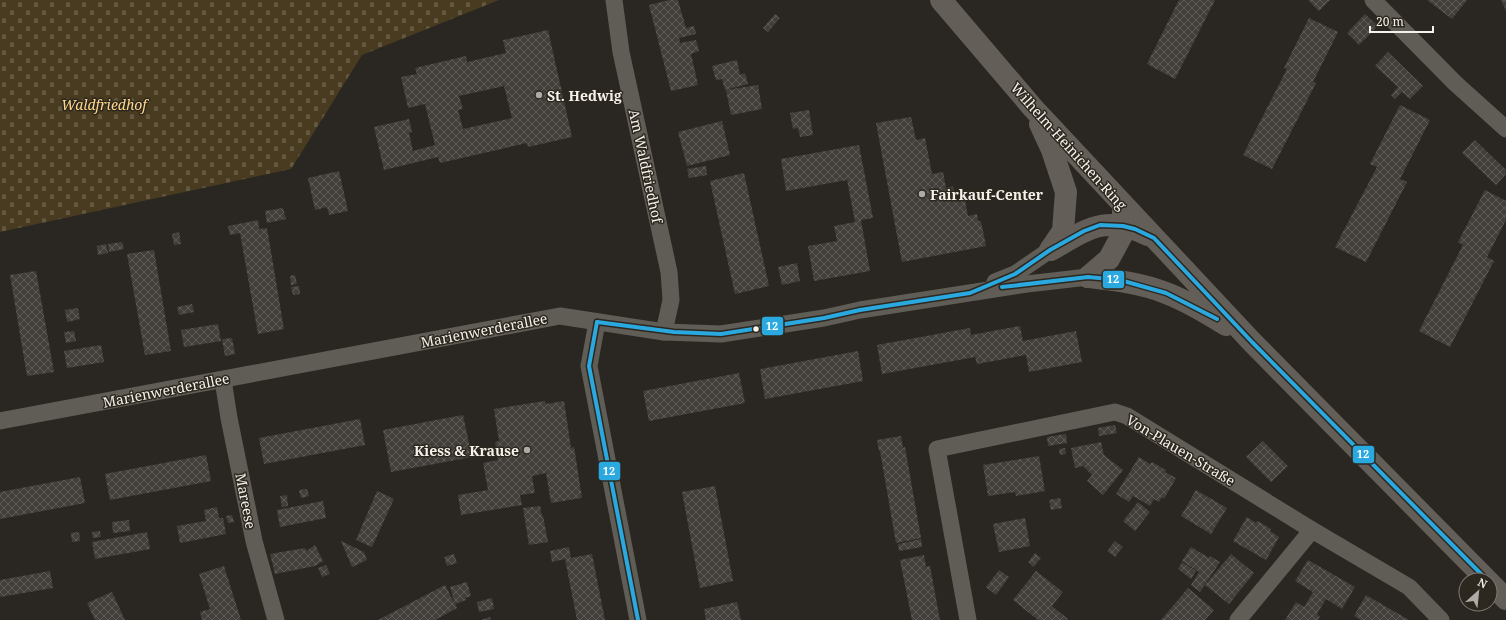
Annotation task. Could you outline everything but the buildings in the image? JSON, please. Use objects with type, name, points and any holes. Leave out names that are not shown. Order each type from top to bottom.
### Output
[{"type":"main road","name":"Wilhelm-Heinichen-Ring","points":[[941,0],[1123,215],[1154,238],[1252,342],[1479,572]]},
{"type":"main road","points":[[1033,108],[1052,150],[1066,192],[1063,230],[1050,250]]},
{"type":"main road","points":[[1050,250],[1084,231],[1123,215],[1122,235],[1109,259],[1088,277]]},
{"type":"main road","points":[[1088,277],[1120,280],[1166,293],[1209,314],[1252,342]]},
{"type":"main road","points":[[1498,591],[1506,599]]},
{"type":"street","name":"Am Waldfriedhof","points":[[614,0],[621,52],[669,272],[671,300],[664,332]]},
{"type":"street","points":[[1373,0],[1455,83],[1506,129]]},
{"type":"street","name":"Marienwerderallee","points":[[970,292],[1015,274],[1050,250]]},
{"type":"street","name":"Marienwerderallee","points":[[0,421],[560,316],[664,332],[721,334],[824,318],[860,310],[970,292],[1088,277]]},
{"type":"street","points":[[597,322],[589,366],[638,620]]},
{"type":"street","name":"Mareese","points":[[223,380],[229,418],[254,541],[276,620]]},
{"type":"street","name":"Von-Plauen-Straße","points":[[968,620],[937,449],[1115,412],[1128,416],[1312,530],[1409,587],[1441,620]]},
{"type":"street","points":[[1238,620],[1312,530]]},
{"type":"green space","name":"Waldfriedhof","points":[[0,0],[499,0],[362,55],[291,169],[0,232]]},
{"type":"transit line","name":"12","points":[[597,322],[674,332],[721,334],[970,293],[1015,274],[1050,250],[1084,231],[1100,225],[1123,226],[1135,229],[1154,238],[1252,342],[1479,572]]},
{"type":"transit line","name":"12","points":[[1002,287],[1088,277],[1120,280],[1166,293],[1217,319]]},
{"type":"transit line","name":"12","points":[[597,322],[589,366],[638,620]]},
{"type":"place","name":"St. Hedwig","points":[[539,95]]},
{"type":"place","name":"Fairkauf-Center","points":[[922,194]]},
{"type":"place","name":"Kiess & Krause","points":[[527,450]]}]
